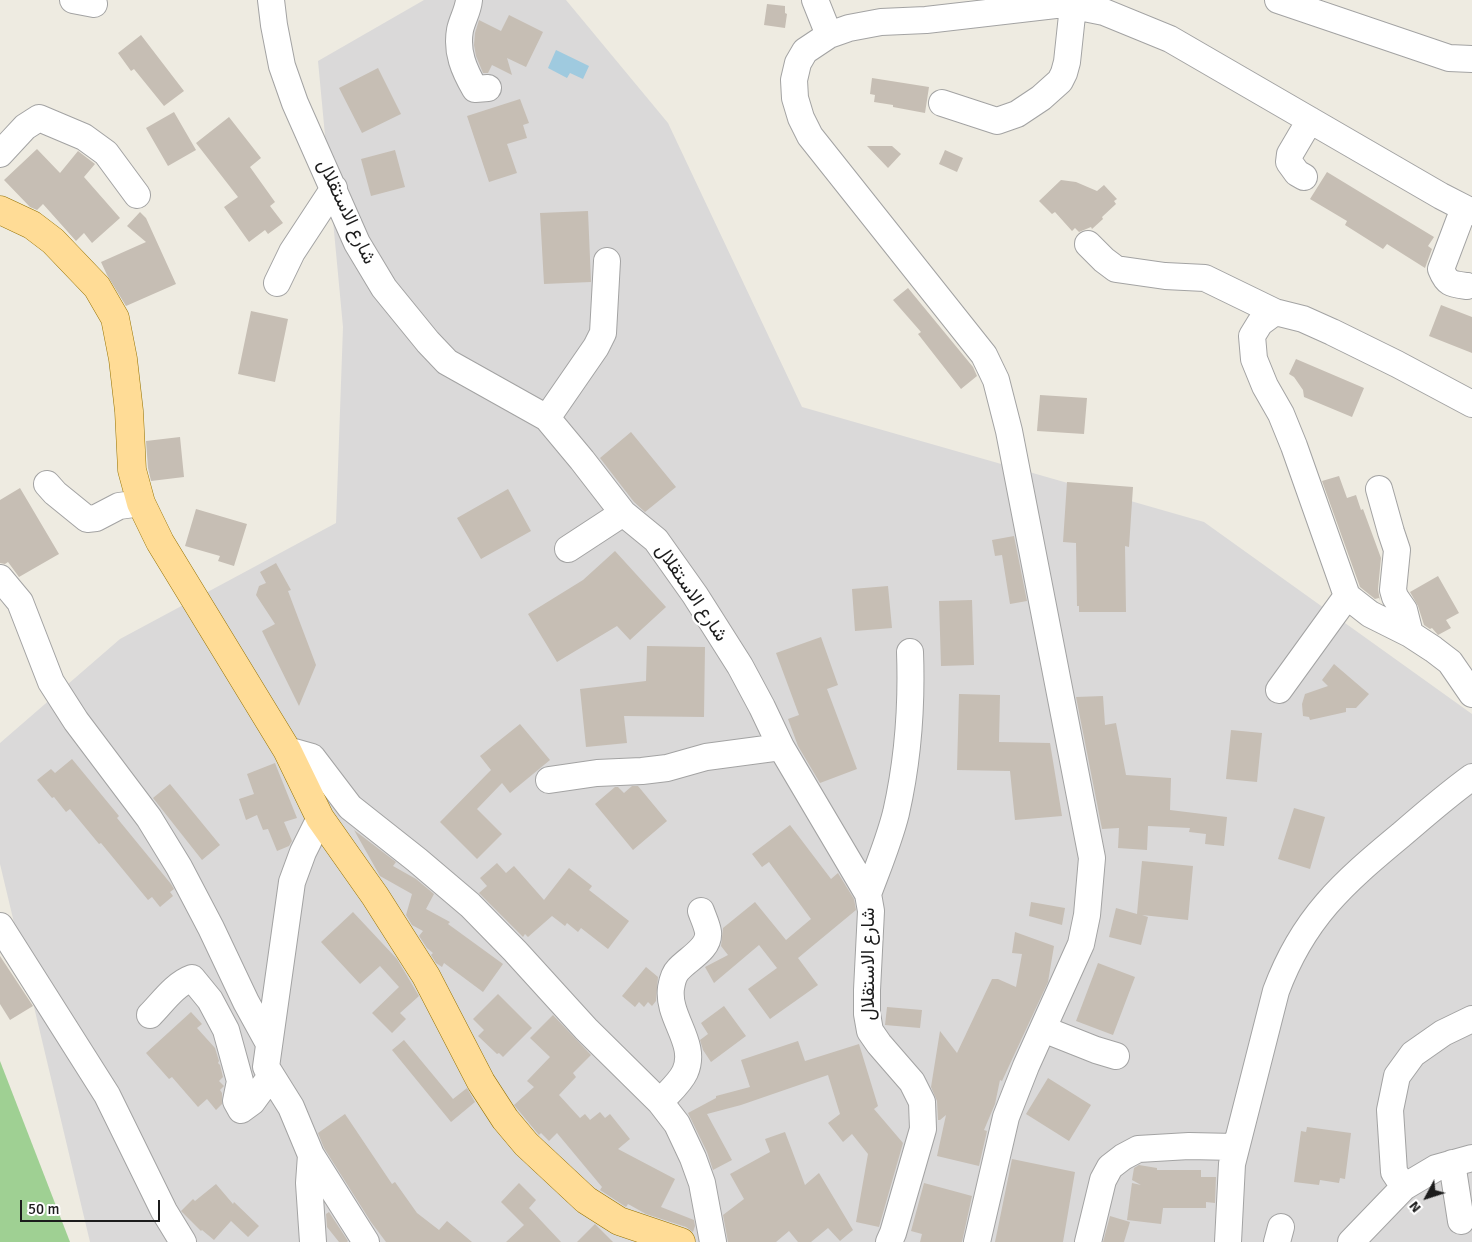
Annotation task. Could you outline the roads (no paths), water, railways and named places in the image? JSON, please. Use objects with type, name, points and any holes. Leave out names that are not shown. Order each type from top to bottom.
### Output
[{"type":"main road","points":[[0,210],[32,225],[53,241],[97,287],[115,318],[123,359],[129,411],[132,470],[141,503],[178,573],[286,750],[320,818],[375,896],[426,976],[481,1082],[505,1119],[526,1144],[586,1200],[619,1221],[681,1242]]},
{"type":"street","name":"شارع الاستقلال","points":[[271,0],[282,66],[295,103],[357,243],[384,288],[428,342],[447,362],[547,418],[623,513],[656,540],[740,666],[781,747],[868,894],[871,911],[867,990],[867,1014],[870,1031],[912,1082],[922,1102],[923,1129],[889,1242]]},
{"type":"street","points":[[469,0],[460,28],[458,49],[466,73],[475,89],[488,88]]},
{"type":"street","points":[[815,0],[829,35]]},
{"type":"street","points":[[1278,0],[1449,58],[1472,59]]},
{"type":"street","points":[[977,1242],[1006,1117],[1026,1066],[1082,944],[1087,915],[1092,858],[1009,431],[996,380],[984,355],[810,136],[801,118],[795,98],[794,80],[798,63],[805,51],[829,35],[849,28],[881,22],[926,20],[1022,5],[1064,4],[1104,12],[1170,39],[1468,210],[1440,269],[1446,280],[1452,284],[1466,286]]},
{"type":"street","points":[[942,103],[997,120],[1017,114],[1041,98],[1060,81],[1064,72],[1067,62],[1073,6]]},
{"type":"street","points":[[0,154],[25,127],[39,118],[84,137],[106,153],[137,195]]},
{"type":"street","points":[[1304,176],[1297,173],[1289,162],[1290,154],[1310,120]]},
{"type":"street","points":[[276,283],[292,252],[334,188]]},
{"type":"street","points":[[1088,244],[1116,269],[1165,276],[1205,278],[1275,312],[1303,319],[1332,332],[1472,404]]},
{"type":"street","points":[[547,418],[604,333],[607,261]]},
{"type":"street","points":[[1275,312],[1260,323],[1252,336],[1254,359],[1265,386],[1281,414],[1294,446],[1347,596],[1370,614],[1410,634],[1450,662],[1472,694]]},
{"type":"street","points":[[47,484],[55,493],[87,519],[96,518],[118,506],[141,503]]},
{"type":"street","points":[[1379,489],[1390,532],[1397,550],[1393,590],[1395,597],[1404,610],[1410,634]]},
{"type":"street","points":[[568,549],[623,513]]},
{"type":"street","points":[[0,578],[20,602],[50,682],[76,721],[150,818],[179,867],[268,1042]]},
{"type":"street","points":[[1279,690],[1347,596]]},
{"type":"street","points":[[868,894],[885,850],[896,813],[903,775],[911,696],[910,652]]},
{"type":"street","points":[[549,780],[597,773],[667,768],[706,757],[781,747]]},
{"type":"street","points":[[286,750],[312,757],[350,807],[470,905],[586,1029],[660,1102],[677,1124],[693,1158],[702,1183],[713,1242]]},
{"type":"street","points":[[1228,1242],[1232,1164],[1235,1147],[1276,991],[1286,964],[1314,918],[1337,891],[1367,863],[1472,777]]},
{"type":"street","points":[[320,818],[303,852],[292,882],[266,1067],[291,1107],[311,1155],[366,1242]]},
{"type":"street","points":[[660,1102],[684,1074],[688,1064],[689,1051],[674,1014],[671,988],[678,970],[704,947],[708,940],[708,933],[701,911]]},
{"type":"street","points":[[0,926],[107,1095],[164,1211],[183,1242]]},
{"type":"street","points":[[150,1015],[176,988],[192,978],[210,1000],[226,1030],[240,1081],[236,1101],[241,1110],[252,1102],[271,1076]]},
{"type":"street","points":[[1404,1187],[1394,1172],[1390,1110],[1397,1076],[1413,1054],[1443,1033],[1472,1018]]},
{"type":"street","points":[[1043,1029],[1116,1056]]},
{"type":"street","points":[[1088,1242],[1103,1180],[1110,1167],[1123,1157],[1138,1149],[1190,1146],[1235,1147]]},
{"type":"street","points":[[311,1155],[309,1183],[313,1242]]},
{"type":"street","points":[[1351,1242],[1404,1187],[1436,1168],[1462,1161],[1461,1221]]},
{"type":"water","points":[[556,50],[589,66],[583,79],[570,73],[567,78],[548,68]]}]
